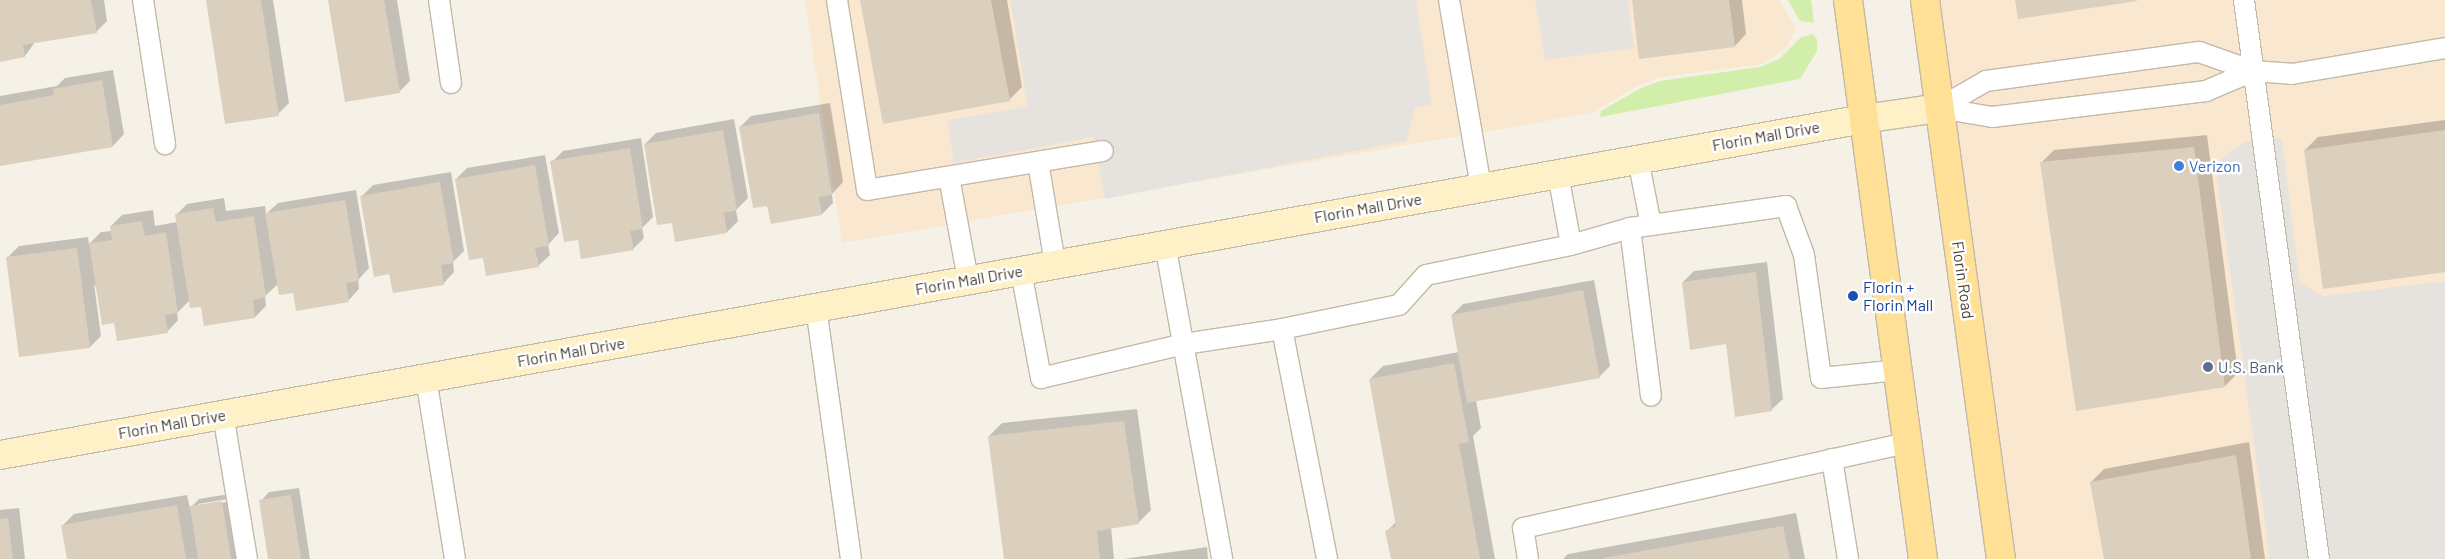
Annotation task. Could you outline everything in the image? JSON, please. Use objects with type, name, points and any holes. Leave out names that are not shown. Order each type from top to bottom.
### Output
[{"type":"main road","points":[[1848,0],[1923,559]]},
{"type":"main road","name":"Florin Road","points":[[1925,0],[2001,559]]},
{"type":"street","name":"Florin Mall Drive","points":[[0,455],[1638,159],[1863,119],[1939,108]]},
{"type":"lane","points":[[143,0],[165,144]]},
{"type":"lane","points":[[439,0],[451,83]]},
{"type":"lane","points":[[836,0],[867,190],[1103,151]]},
{"type":"lane","points":[[1449,0],[1481,188]]},
{"type":"lane","points":[[2244,0],[2319,559]]},
{"type":"lane","points":[[1939,108],[1986,81],[2199,52],[2253,71],[2292,74],[2445,48]]},
{"type":"lane","points":[[1939,108],[1992,117],[2206,91],[2253,71]]},
{"type":"lane","points":[[1638,159],[1651,225]]},
{"type":"lane","points":[[1038,162],[1055,264]]},
{"type":"lane","points":[[1558,174],[1570,245]]},
{"type":"lane","points":[[949,177],[968,280]]},
{"type":"lane","points":[[1021,271],[1041,378],[1184,344],[1282,329],[1399,305],[1426,275],[1570,245],[1630,228],[1786,206],[1804,255],[1821,378],[1898,370]]},
{"type":"lane","points":[[1630,228],[1651,396]]},
{"type":"lane","points":[[1165,244],[1222,559]]},
{"type":"lane","points":[[816,307],[851,559]]},
{"type":"lane","points":[[1282,329],[1327,559]]},
{"type":"lane","points":[[426,378],[455,559]]},
{"type":"lane","points":[[223,414],[247,559]]},
{"type":"lane","points":[[1528,559],[1523,528],[1907,443]]},
{"type":"lane","points":[[1832,459],[1848,559]]},
{"type":"shaded area","points":[[805,0],[1779,0],[1796,29],[1787,47],[1763,64],[1660,77],[1635,87],[1592,113],[842,243]]},
{"type":"shaded area","points":[[1010,0],[1416,0],[1432,105],[1415,108],[1406,141],[1105,199],[1093,137],[954,163],[947,120],[1028,106]]},
{"type":"shaded area","points":[[1535,0],[1628,0],[1634,48],[1545,60]]},
{"type":"shaded area","points":[[1933,0],[2445,0],[2445,559],[1999,559]]},
{"type":"shaded area","points":[[2282,138],[2300,283],[2323,296],[2445,281],[2445,559],[2270,559],[2215,164],[2244,142]]},
{"type":"green space","points":[[1788,0],[1811,0],[1814,23],[1800,21]]},
{"type":"green space","points":[[1812,34],[1817,39],[1817,51],[1800,79],[1600,117],[1601,111],[1639,89],[1660,81],[1760,67],[1779,59],[1800,38]]},
{"type":"building","points":[[0,0],[91,0],[97,33],[23,45],[25,57],[0,62]]},
{"type":"building","points":[[206,0],[261,0],[279,116],[225,124]]},
{"type":"building","points":[[328,0],[384,0],[400,93],[345,102]]},
{"type":"building","points":[[860,0],[991,0],[1010,101],[883,124]]},
{"type":"building","points":[[1632,0],[1729,0],[1735,47],[1639,59]]},
{"type":"building","points":[[2015,0],[2137,0],[2137,1],[2018,19]]},
{"type":"building","points":[[102,80],[113,147],[0,166],[0,105],[54,95],[53,89]]},
{"type":"building","points":[[819,113],[832,195],[819,197],[822,215],[771,224],[767,206],[753,208],[739,127]]},
{"type":"building","points":[[723,130],[737,210],[724,213],[727,233],[675,242],[672,223],[657,225],[644,144]]},
{"type":"building","points":[[2445,130],[2445,272],[2323,289],[2304,150]]},
{"type":"building","points":[[2194,147],[2225,387],[2076,411],[2040,162]]},
{"type":"building","points":[[630,148],[643,229],[630,231],[634,250],[581,259],[578,240],[564,242],[550,161]]},
{"type":"building","points":[[535,165],[549,246],[535,248],[539,267],[486,276],[483,258],[469,260],[455,179]]},
{"type":"building","points":[[440,182],[454,263],[441,265],[444,285],[393,293],[389,274],[374,277],[360,196]]},
{"type":"building","points":[[345,200],[359,281],[346,283],[349,302],[296,311],[293,293],[279,295],[265,213]]},
{"type":"building","points":[[213,208],[216,222],[254,216],[266,297],[253,300],[255,318],[204,326],[201,307],[190,308],[175,214]]},
{"type":"building","points":[[142,221],[145,236],[166,232],[178,313],[165,315],[168,333],[117,341],[114,323],[102,325],[89,243],[112,240],[110,226]]},
{"type":"building","points":[[77,248],[90,348],[19,357],[6,257]]},
{"type":"building","points":[[1756,272],[1772,411],[1735,417],[1726,344],[1690,350],[1682,282]]},
{"type":"building","points":[[1583,290],[1600,378],[1467,403],[1451,315]]},
{"type":"building","points":[[1454,363],[1469,442],[1459,444],[1480,559],[1391,559],[1385,531],[1396,526],[1369,379]]},
{"type":"building","points":[[1124,421],[1139,524],[1097,531],[1100,559],[1004,559],[988,436]]},
{"type":"building","points":[[2236,455],[2251,559],[2104,559],[2090,482]]},
{"type":"building","points":[[291,495],[301,559],[268,559],[259,500]]},
{"type":"building","points":[[222,501],[231,559],[198,559],[190,506]]},
{"type":"building","points":[[177,505],[186,559],[67,559],[61,525]]},
{"type":"building","points":[[8,518],[13,559],[0,559],[0,519]]},
{"type":"building","points":[[1783,526],[1790,559],[1603,559],[1603,558]]},
{"type":"place","name":"Verizon","points":[[2179,166]]},
{"type":"place","name":"Florin + Florin Mall","points":[[1853,296]]},
{"type":"place","name":"U.S. Bank","points":[[2208,367]]}]
